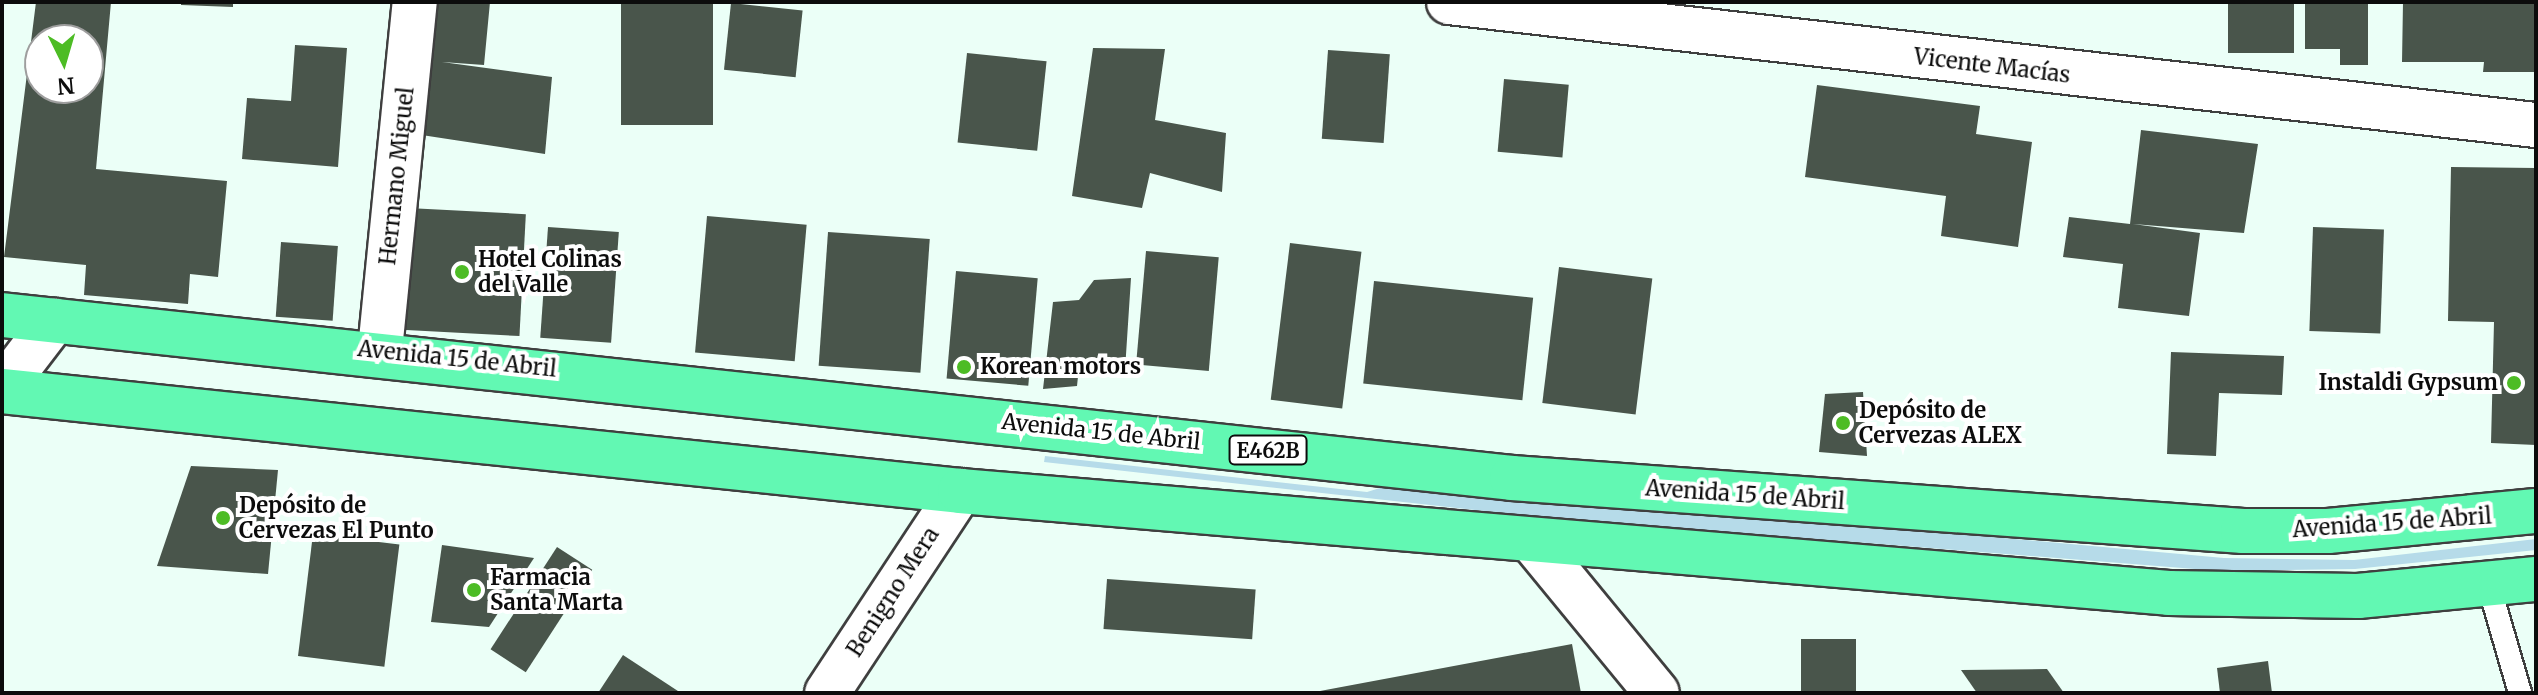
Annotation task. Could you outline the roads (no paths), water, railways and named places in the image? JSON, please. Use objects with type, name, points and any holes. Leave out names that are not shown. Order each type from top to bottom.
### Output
[{"type":"main road","name":"Avenida 15 de Abril","points":[[2,315],[380,350],[1512,478],[2146,526],[2328,531],[2536,511]]},
{"type":"main road","points":[[2,390],[960,491],[1533,542],[2257,598],[2489,586],[2536,579]]},
{"type":"street","name":"Hermano Miguel","points":[[380,350],[415,2]]},
{"type":"street","name":"Vicente Macías","points":[[1449,2],[1619,12],[2536,125]]},
{"type":"street","points":[[2,390],[54,321]]},
{"type":"street","name":"Benigno Mera","points":[[827,693],[960,491]]},
{"type":"street","points":[[1533,542],[1657,693]]},
{"type":"lane","points":[[2489,586],[2520,693]]},
{"type":"place","name":"Hotel Colinas del Valle","points":[[462,272]]},
{"type":"place","name":"Korean motors","points":[[964,367]]},
{"type":"place","name":"Instaldi Gypsum","points":[[2514,383]]},
{"type":"place","name":"Depósito de Cervezas ALEX","points":[[1843,423]]},
{"type":"place","name":"Depósito de Cervezas El Punto","points":[[223,518]]},
{"type":"place","name":"Farmacia Santa Marta","points":[[474,590]]}]
